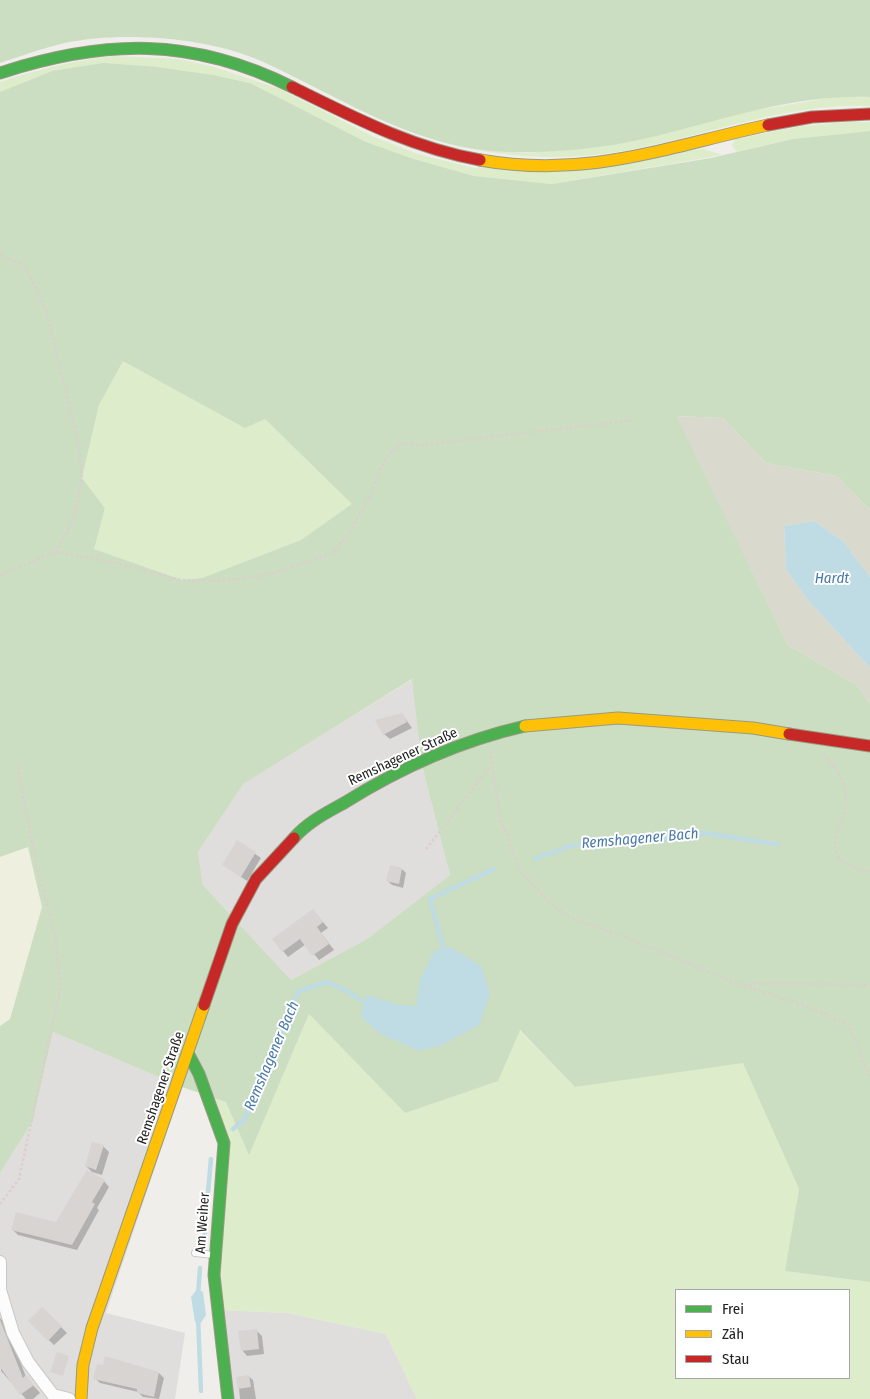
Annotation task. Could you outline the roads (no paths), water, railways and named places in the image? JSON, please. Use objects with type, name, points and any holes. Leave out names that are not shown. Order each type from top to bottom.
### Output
[{"type":"street","points":[[0,73],[40,60],[94,50],[130,47],[177,50],[259,71],[344,114],[424,147],[464,157],[523,164],[590,164],[615,161],[643,156],[785,120],[848,113],[870,114]]},
{"type":"street","name":"Remshagener Straße","points":[[81,1399],[83,1365],[92,1328],[232,924],[256,879],[305,826],[379,781],[429,757],[489,734],[529,725],[618,718],[753,728],[870,746]]},
{"type":"street","name":"Am Weiher","points":[[188,1055],[199,1074],[224,1143],[214,1275],[228,1399]]},
{"type":"street","points":[[0,1262],[0,1290],[13,1333],[28,1362],[53,1394],[69,1399]]},
{"type":"lane","points":[[195,1253],[215,1255]]},
{"type":"water","name":"Hardt","points":[[814,521],[843,541],[870,577],[870,668],[807,599],[786,569],[784,526]]},
{"type":"water","points":[[451,947],[482,967],[490,994],[479,1025],[442,1045],[419,1051],[380,1034],[360,1016],[367,995],[400,1005],[416,1006],[420,980],[434,951]]},
{"type":"water","points":[[197,1289],[203,1292],[206,1315],[200,1324],[195,1322],[191,1297]]},
{"type":"waterway","name":"Remshagener Bach","points":[[535,859],[573,845],[656,840],[704,833],[777,844]]},
{"type":"waterway","name":"Remshagener Bach","points":[[445,954],[430,899],[494,869]]},
{"type":"waterway","name":"Remshagener Bach","points":[[233,1129],[244,1120],[299,991],[327,982],[347,991],[368,1005]]},
{"type":"waterway","name":"Remshagener Bach","points":[[204,1238],[211,1159]]},
{"type":"waterway","name":"Remshagener Bach","points":[[198,1295],[200,1268]]},
{"type":"waterway","name":"Remshagener Bach","points":[[198,1317],[201,1391]]}]
